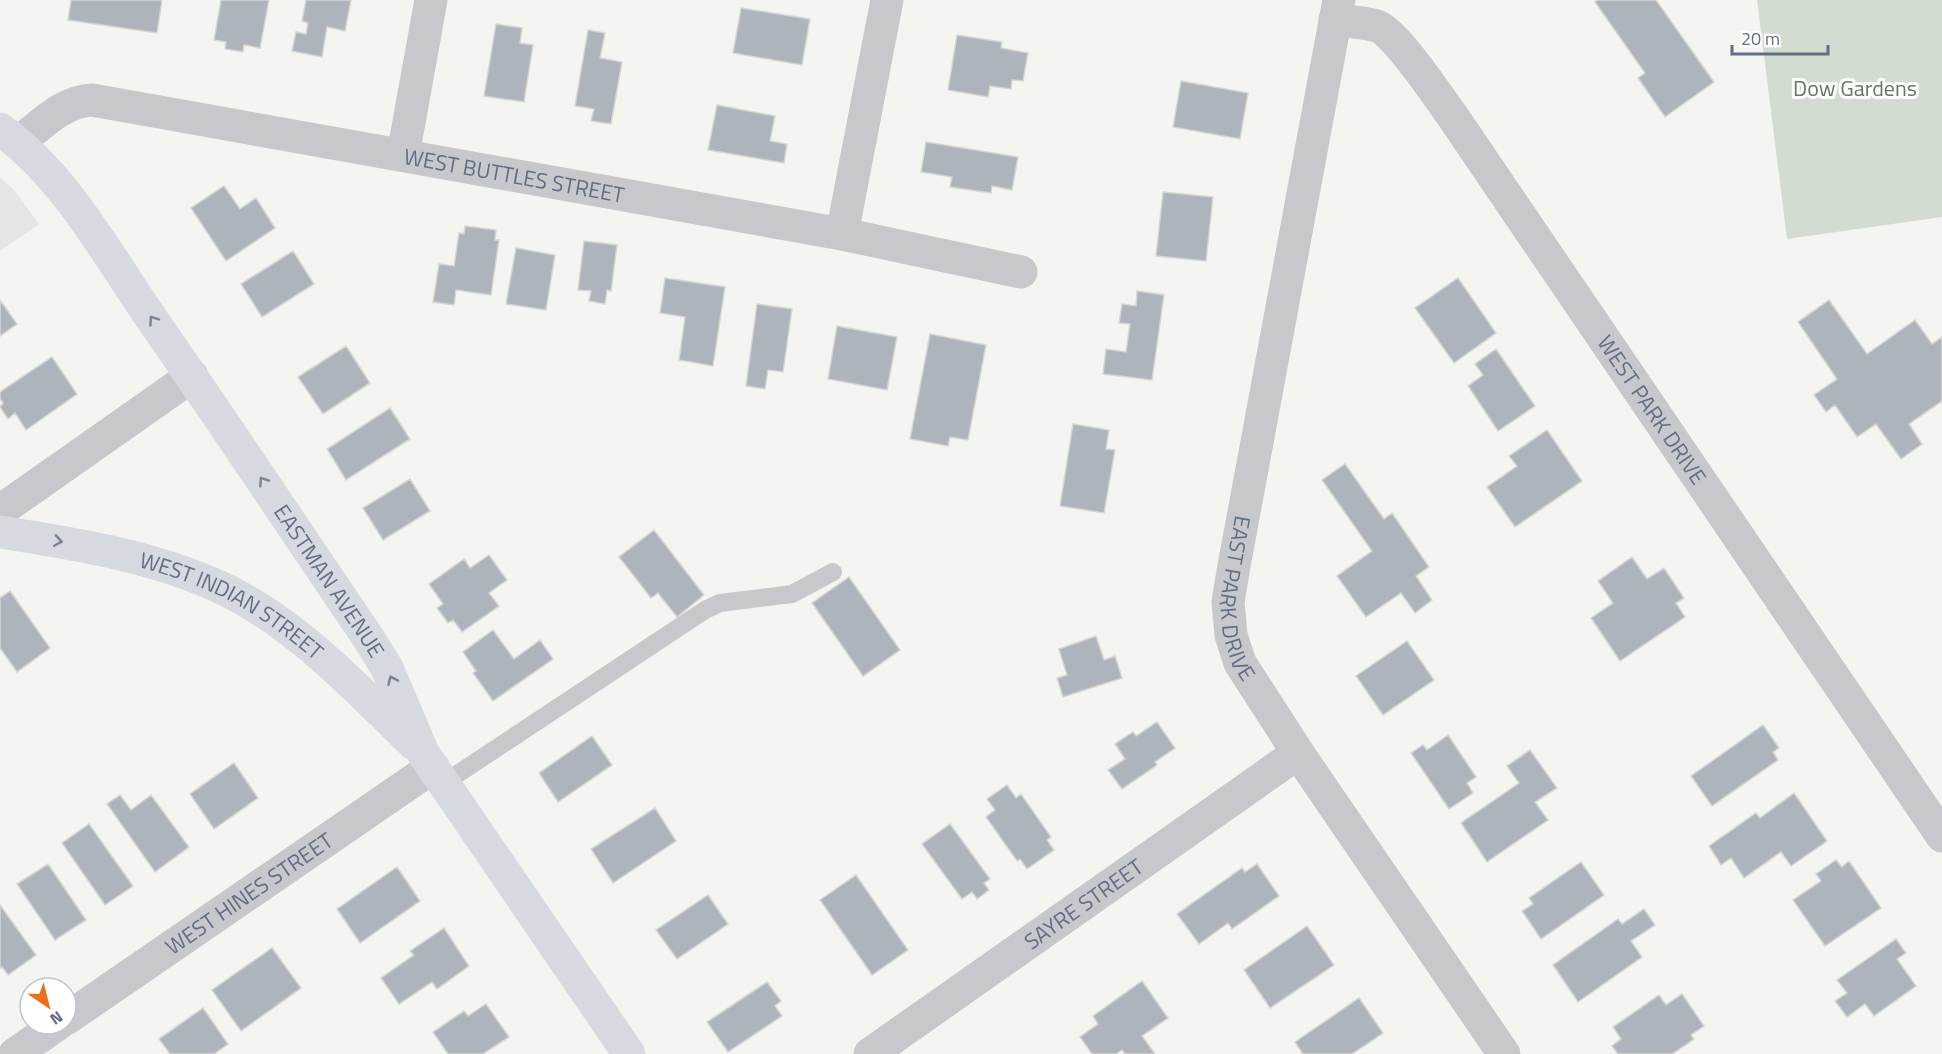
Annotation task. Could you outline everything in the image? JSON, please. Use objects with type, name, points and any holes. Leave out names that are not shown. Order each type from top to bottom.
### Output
[{"type":"main road","name":"EASTMAN AVENUE","points":[[9,136],[40,164],[77,209],[192,376],[387,668],[433,768],[629,1054]]},
{"type":"main road","name":"WEST INDIAN STREET","points":[[0,532],[87,546],[162,565],[224,589],[302,640],[334,667],[433,768]]},
{"type":"street","points":[[403,155],[431,0]]},
{"type":"street","points":[[842,234],[886,0]]},
{"type":"street","name":"EAST PARK DRIVE","points":[[1337,10],[1228,602],[1231,635],[1240,663],[1298,753],[1504,1054]]},
{"type":"street","name":"WEST PARK DRIVE","points":[[1337,10],[1378,27],[1416,66],[1451,114],[1942,836]]},
{"type":"street","name":"WEST BUTTLES STREET","points":[[9,136],[63,108],[83,100],[92,100],[842,234],[1021,272]]},
{"type":"street","points":[[0,511],[192,376]]},
{"type":"street","name":"SAYRE STREET","points":[[870,1054],[1298,753]]},
{"type":"street","name":"WEST HINES STREET","points":[[78,1011],[433,768]]},
{"type":"street","points":[[15,1054],[41,1036]]},
{"type":"lane","points":[[433,768],[705,610],[720,603],[792,594],[833,572]]},
{"type":"shaded area","points":[[0,178],[14,190],[39,224],[0,251]]},
{"type":"green space","name":"Dow Gardens","points":[[1757,0],[1942,0],[1942,217],[1787,239]]},
{"type":"building","points":[[71,0],[162,0],[157,33],[68,20]]},
{"type":"building","points":[[221,0],[269,0],[260,48],[244,45],[243,52],[225,49],[226,42],[214,40]]},
{"type":"building","points":[[306,0],[351,0],[345,31],[327,27],[322,57],[292,51],[296,32],[306,34],[308,23],[302,21]]},
{"type":"building","points":[[1598,0],[1656,0],[1714,82],[1665,117],[1638,78],[1645,73],[1595,2]]},
{"type":"building","points":[[741,8],[810,19],[802,65],[733,53]]},
{"type":"building","points":[[496,24],[522,28],[520,43],[533,45],[524,102],[484,96]]},
{"type":"building","points":[[588,30],[605,33],[600,58],[622,62],[611,124],[591,121],[594,109],[575,106]]},
{"type":"building","points":[[957,35],[1002,42],[1001,48],[1028,53],[1023,81],[1012,80],[1011,89],[990,86],[988,97],[948,90]]},
{"type":"building","points":[[1181,81],[1248,93],[1240,139],[1173,127]]},
{"type":"building","points":[[717,105],[775,116],[770,141],[787,144],[784,163],[708,150]]},
{"type":"building","points":[[926,142],[1018,157],[1012,190],[992,186],[991,193],[950,187],[952,177],[921,172]]},
{"type":"building","points":[[224,186],[240,209],[256,198],[275,228],[226,261],[191,208]]},
{"type":"building","points":[[1163,192],[1213,197],[1206,261],[1156,256]]},
{"type":"building","points":[[465,226],[496,230],[495,240],[499,240],[491,295],[456,290],[454,305],[433,302],[439,264],[454,266],[459,233],[464,234]]},
{"type":"building","points":[[584,241],[617,245],[611,291],[607,290],[605,304],[589,301],[591,291],[578,290]]},
{"type":"building","points":[[516,248],[555,255],[546,310],[506,304]]},
{"type":"building","points":[[293,251],[314,284],[262,317],[241,284]]},
{"type":"building","points":[[665,278],[725,287],[713,366],[679,360],[685,317],[660,313]]},
{"type":"building","points":[[1458,278],[1496,333],[1454,363],[1415,308]]},
{"type":"building","points":[[1137,291],[1164,295],[1152,380],[1103,374],[1106,349],[1126,352],[1130,324],[1119,323],[1122,304],[1136,306]]},
{"type":"building","points":[[0,300],[17,324],[0,336]]},
{"type":"building","points":[[1829,300],[1867,354],[1915,320],[1932,344],[1942,337],[1942,401],[1909,424],[1922,444],[1901,459],[1876,424],[1857,437],[1835,405],[1826,412],[1814,395],[1837,379],[1798,322]]},
{"type":"building","points":[[757,304],[792,309],[783,372],[768,370],[765,389],[746,386]]},
{"type":"building","points":[[837,326],[897,337],[887,390],[828,379]]},
{"type":"building","points":[[930,334],[986,345],[968,440],[950,437],[948,446],[910,439]]},
{"type":"building","points":[[346,346],[370,383],[323,414],[298,377]]},
{"type":"building","points":[[1496,349],[1535,406],[1498,431],[1468,386],[1483,375],[1475,364]]},
{"type":"building","points":[[52,357],[77,394],[26,430],[15,413],[8,419],[0,407],[3,403],[0,399],[0,392]]},
{"type":"building","points":[[390,408],[410,439],[346,480],[327,449]]},
{"type":"building","points":[[1073,424],[1109,430],[1106,449],[1115,450],[1104,513],[1060,506]]},
{"type":"building","points":[[1547,430],[1582,481],[1515,527],[1487,487],[1517,466],[1509,456]]},
{"type":"building","points":[[1345,464],[1384,519],[1392,513],[1429,567],[1416,576],[1432,600],[1415,613],[1401,593],[1366,617],[1337,576],[1372,551],[1322,480]]},
{"type":"building","points":[[410,479],[430,511],[383,540],[363,508]]},
{"type":"building","points":[[654,530],[704,595],[677,617],[658,593],[651,598],[619,557]]},
{"type":"building","points":[[489,555],[507,580],[489,593],[499,606],[462,632],[453,620],[448,623],[437,608],[443,604],[429,584],[464,559],[470,568]]},
{"type":"building","points":[[1632,557],[1647,579],[1664,568],[1684,598],[1676,603],[1685,617],[1620,661],[1591,618],[1613,603],[1598,581]]},
{"type":"building","points":[[849,577],[900,650],[863,676],[812,603]]},
{"type":"building","points":[[10,591],[50,648],[17,672],[0,648],[0,598]]},
{"type":"building","points":[[493,630],[514,659],[540,640],[553,659],[493,701],[473,673],[476,671],[463,652]]},
{"type":"building","points":[[1096,636],[1104,660],[1115,656],[1122,678],[1063,697],[1057,678],[1067,675],[1059,649]]},
{"type":"building","points":[[1407,641],[1434,680],[1383,715],[1356,676]]},
{"type":"building","points":[[1157,722],[1175,748],[1155,762],[1157,765],[1122,789],[1108,770],[1125,759],[1115,744],[1133,732],[1136,736]]},
{"type":"building","points":[[1763,725],[1779,748],[1773,752],[1778,760],[1712,806],[1691,776]]},
{"type":"building","points":[[1448,735],[1476,777],[1467,783],[1473,793],[1449,809],[1411,753],[1423,745],[1427,750]]},
{"type":"building","points":[[592,736],[612,765],[558,802],[539,773]]},
{"type":"building","points":[[1530,750],[1557,788],[1535,802],[1548,820],[1487,862],[1461,823],[1519,783],[1507,766]]},
{"type":"building","points":[[234,763],[258,798],[214,829],[190,794]]},
{"type":"building","points":[[1007,785],[1016,798],[1021,794],[1051,837],[1047,840],[1054,850],[1027,869],[1020,859],[1017,861],[986,817],[995,810],[987,799]]},
{"type":"building","points":[[1794,793],[1827,841],[1791,866],[1781,852],[1744,878],[1731,858],[1721,865],[1709,846],[1756,813],[1760,818]]},
{"type":"building","points":[[120,795],[131,810],[151,795],[189,847],[155,872],[107,804]]},
{"type":"building","points":[[655,808],[676,841],[613,883],[591,849]]},
{"type":"building","points":[[89,824],[133,886],[105,905],[62,843]]},
{"type":"building","points":[[950,824],[990,879],[984,883],[989,890],[977,899],[972,892],[962,899],[922,844]]},
{"type":"building","points":[[1836,860],[1842,867],[1849,861],[1881,908],[1825,946],[1793,900],[1821,881],[1816,874]]},
{"type":"building","points":[[1581,862],[1604,895],[1541,939],[1522,911],[1533,904],[1529,898]]},
{"type":"building","points":[[48,864],[86,920],[55,940],[17,884]]},
{"type":"building","points":[[1257,864],[1279,896],[1232,929],[1228,923],[1199,944],[1177,914],[1242,868],[1245,872]]},
{"type":"building","points":[[397,867],[420,901],[360,943],[337,909]]},
{"type":"building","points":[[856,875],[908,950],[872,975],[820,900]]},
{"type":"building","points":[[708,895],[728,924],[677,959],[656,930]]},
{"type":"building","points":[[0,905],[36,955],[8,975],[2,967],[0,968]]},
{"type":"building","points":[[1644,909],[1655,925],[1631,941],[1642,957],[1578,1002],[1553,965],[1618,919],[1622,924]]},
{"type":"building","points":[[1307,926],[1334,965],[1270,1008],[1244,970]]},
{"type":"building","points":[[444,928],[469,966],[437,989],[432,982],[399,1004],[381,978],[414,955],[410,951]]},
{"type":"building","points":[[1896,939],[1906,953],[1897,959],[1916,986],[1874,1016],[1865,1004],[1847,1017],[1835,1001],[1847,993],[1837,980]]},
{"type":"building","points":[[272,948],[301,988],[241,1031],[212,990]]},
{"type":"building","points":[[1142,981],[1168,1018],[1142,1036],[1155,1054],[1125,1054],[1122,1050],[1116,1054],[1092,1054],[1080,1037],[1098,1024],[1093,1016]]},
{"type":"building","points":[[767,982],[781,1001],[775,1006],[782,1016],[728,1052],[707,1022]]},
{"type":"building","points":[[1682,994],[1704,1026],[1691,1035],[1694,1039],[1672,1054],[1618,1054],[1612,1046],[1621,1039],[1613,1027],[1659,995],[1666,1005]]},
{"type":"building","points":[[1359,998],[1383,1033],[1352,1054],[1303,1054],[1295,1042]]},
{"type":"building","points":[[486,1004],[509,1037],[483,1054],[448,1054],[433,1032],[464,1011],[468,1016]]},
{"type":"building","points":[[203,1008],[228,1044],[214,1054],[170,1054],[159,1039]]}]
